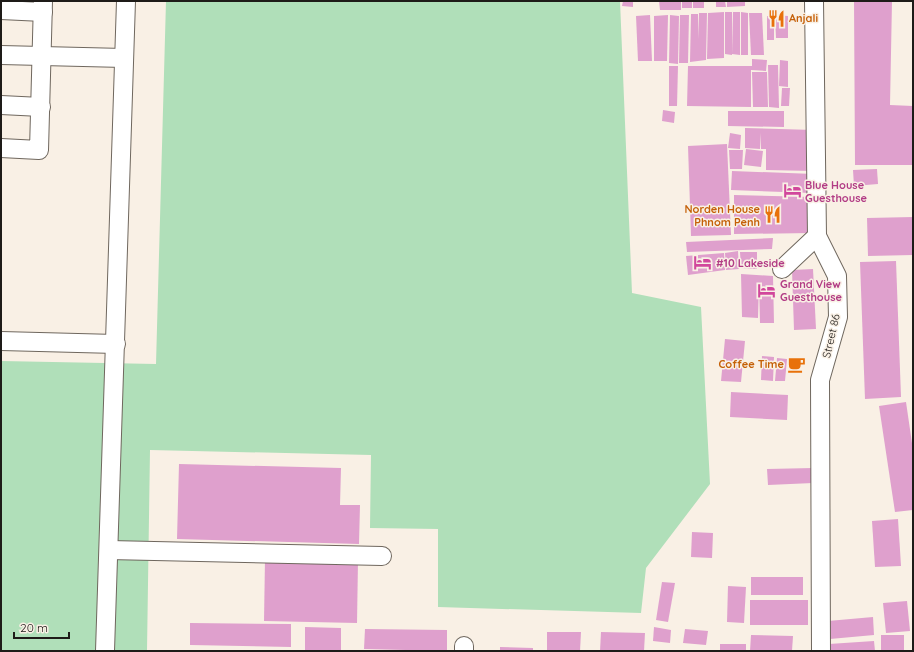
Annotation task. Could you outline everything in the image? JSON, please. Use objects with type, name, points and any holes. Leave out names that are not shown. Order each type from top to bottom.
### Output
[{"type":"street","points":[[105,651],[126,1]]},
{"type":"street","name":"Street 86","points":[[814,1],[817,236],[836,276],[838,317],[820,380],[821,651]]},
{"type":"street","points":[[1,10],[43,6],[39,150],[1,148]]},
{"type":"street","points":[[1,54],[124,58]]},
{"type":"street","points":[[1,105],[40,106]]},
{"type":"street","points":[[782,269],[817,236]]},
{"type":"street","points":[[1,341],[116,344]]},
{"type":"street","points":[[108,550],[382,556]]},
{"type":"green space","points":[[166,1],[620,1],[632,293],[701,307],[710,484],[646,568],[641,613],[438,607],[438,529],[370,528],[371,455],[150,450],[147,651],[1,651],[1,361],[156,364]]},
{"type":"building","points":[[623,1],[633,1],[633,7],[622,6]]},
{"type":"building","points":[[659,1],[681,1],[681,10],[660,10]]},
{"type":"building","points":[[682,1],[692,1],[692,8],[682,8]]},
{"type":"building","points":[[693,1],[704,1],[704,8],[693,8]]},
{"type":"building","points":[[716,1],[725,1],[726,7],[716,7]]},
{"type":"building","points":[[727,1],[745,1],[745,6],[727,7]]},
{"type":"building","points":[[854,1],[892,1],[890,105],[913,106],[913,165],[855,165]]},
{"type":"building","points":[[724,12],[724,58],[707,59],[708,13]]},
{"type":"building","points":[[725,12],[732,12],[732,55],[725,54]]},
{"type":"building","points":[[733,12],[740,12],[740,55],[732,54]]},
{"type":"building","points":[[741,12],[748,13],[748,55],[741,55]]},
{"type":"building","points":[[699,13],[707,13],[706,60],[690,62],[691,14],[698,14],[699,39]]},
{"type":"building","points":[[749,13],[762,13],[764,55],[751,55]]},
{"type":"building","points":[[650,15],[652,61],[638,61],[636,16]]},
{"type":"building","points":[[668,15],[667,61],[654,61],[654,16]]},
{"type":"building","points":[[670,15],[679,16],[678,64],[669,63]]},
{"type":"building","points":[[680,15],[689,15],[688,63],[679,63]]},
{"type":"building","points":[[775,15],[788,16],[788,38],[776,38]]},
{"type":"building","points":[[767,16],[774,17],[774,40],[767,40]]},
{"type":"building","points":[[752,59],[767,60],[766,71],[751,70],[751,107],[687,106],[688,66],[752,66]]},
{"type":"building","points":[[780,60],[788,61],[788,87],[779,86]]},
{"type":"building","points":[[768,65],[778,65],[779,108],[769,107]]},
{"type":"building","points":[[669,66],[678,66],[677,106],[669,106]]},
{"type":"building","points":[[752,72],[767,72],[768,107],[753,107]]},
{"type":"building","points":[[782,88],[790,88],[789,106],[781,106]]},
{"type":"building","points":[[663,110],[675,112],[674,123],[662,121]]},
{"type":"building","points":[[728,111],[784,111],[784,127],[728,126]]},
{"type":"building","points":[[745,128],[814,130],[813,171],[766,170],[766,149],[761,149],[761,133],[760,149],[745,148]]},
{"type":"building","points":[[730,133],[741,135],[740,149],[728,148]]},
{"type":"building","points":[[727,144],[731,235],[691,236],[688,146]]},
{"type":"building","points":[[746,149],[763,151],[761,167],[744,165]]},
{"type":"building","points":[[729,150],[743,150],[742,169],[730,169]]},
{"type":"building","points":[[877,169],[878,184],[854,186],[853,170]]},
{"type":"building","points":[[732,171],[814,174],[812,193],[731,190]]},
{"type":"building","name":"Norden House Phnom Penh","points":[[734,195],[813,197],[812,233],[734,234]]},
{"type":"building","points":[[913,217],[913,255],[868,256],[867,218]]},
{"type":"building","points":[[773,238],[772,249],[687,252],[686,242]]},
{"type":"building","points":[[738,251],[739,269],[726,270],[725,253]]},
{"type":"building","points":[[740,252],[757,252],[757,269],[741,268]]},
{"type":"building","points":[[724,253],[725,270],[688,275],[686,256]]},
{"type":"building","points":[[896,261],[901,397],[865,399],[860,262]]},
{"type":"building","points":[[813,269],[816,329],[794,330],[792,270]]},
{"type":"building","points":[[741,274],[773,276],[774,323],[760,323],[759,282],[758,318],[742,317]]},
{"type":"building","points":[[725,339],[745,341],[741,382],[721,381]]},
{"type":"building","points":[[762,356],[774,357],[773,381],[761,380]]},
{"type":"building","points":[[777,358],[787,359],[785,381],[775,381]]},
{"type":"building","points":[[731,392],[788,395],[787,420],[730,417]]},
{"type":"building","points":[[906,402],[913,450],[913,510],[895,512],[879,406]]},
{"type":"building","points":[[179,464],[341,468],[340,505],[360,505],[359,544],[177,539]]},
{"type":"building","points":[[813,468],[813,483],[768,485],[767,469]]},
{"type":"building","points":[[898,519],[901,566],[875,567],[872,521]]},
{"type":"building","points":[[692,532],[713,533],[712,558],[691,557]]},
{"type":"building","points":[[265,559],[358,561],[357,623],[264,621]]},
{"type":"building","points":[[751,577],[803,577],[803,595],[751,595]]},
{"type":"building","points":[[662,582],[675,583],[668,622],[656,620]]},
{"type":"building","points":[[728,586],[746,587],[744,623],[727,622]]},
{"type":"building","points":[[750,600],[808,600],[808,625],[750,625]]},
{"type":"building","points":[[907,601],[910,631],[886,633],[883,603]]},
{"type":"building","points":[[873,617],[874,635],[830,639],[828,621]]},
{"type":"building","points":[[190,623],[291,624],[291,647],[190,645]]},
{"type":"building","points":[[305,627],[341,628],[341,651],[305,651]]},
{"type":"building","points":[[654,627],[671,630],[670,643],[653,641]]},
{"type":"building","points":[[365,629],[447,630],[447,651],[364,649]]},
{"type":"building","points":[[685,629],[708,631],[706,645],[683,643]]},
{"type":"building","points":[[547,632],[581,632],[580,651],[547,651]]},
{"type":"building","points":[[601,632],[645,633],[644,651],[600,651]]},
{"type":"building","points":[[751,635],[793,636],[792,651],[750,651]]},
{"type":"building","points":[[881,635],[904,635],[904,651],[881,651]]},
{"type":"building","points":[[874,641],[875,651],[830,651],[829,644]]},
{"type":"building","points":[[720,644],[746,644],[746,651],[720,651]]},
{"type":"building","points":[[500,647],[533,648],[533,651],[500,651]]},
{"type":"place","name":"Anjali","points":[[776,18]]},
{"type":"place","name":"Blue House Guesthouse","points":[[792,191]]},
{"type":"place","name":"Norden House Phnom Penh","points":[[773,215]]},
{"type":"place","name":"#10 Lakeside","points":[[703,263]]},
{"type":"place","name":"Grand View Guesthouse","points":[[767,290]]},
{"type":"place","name":"Coffee Time","points":[[797,364]]}]
